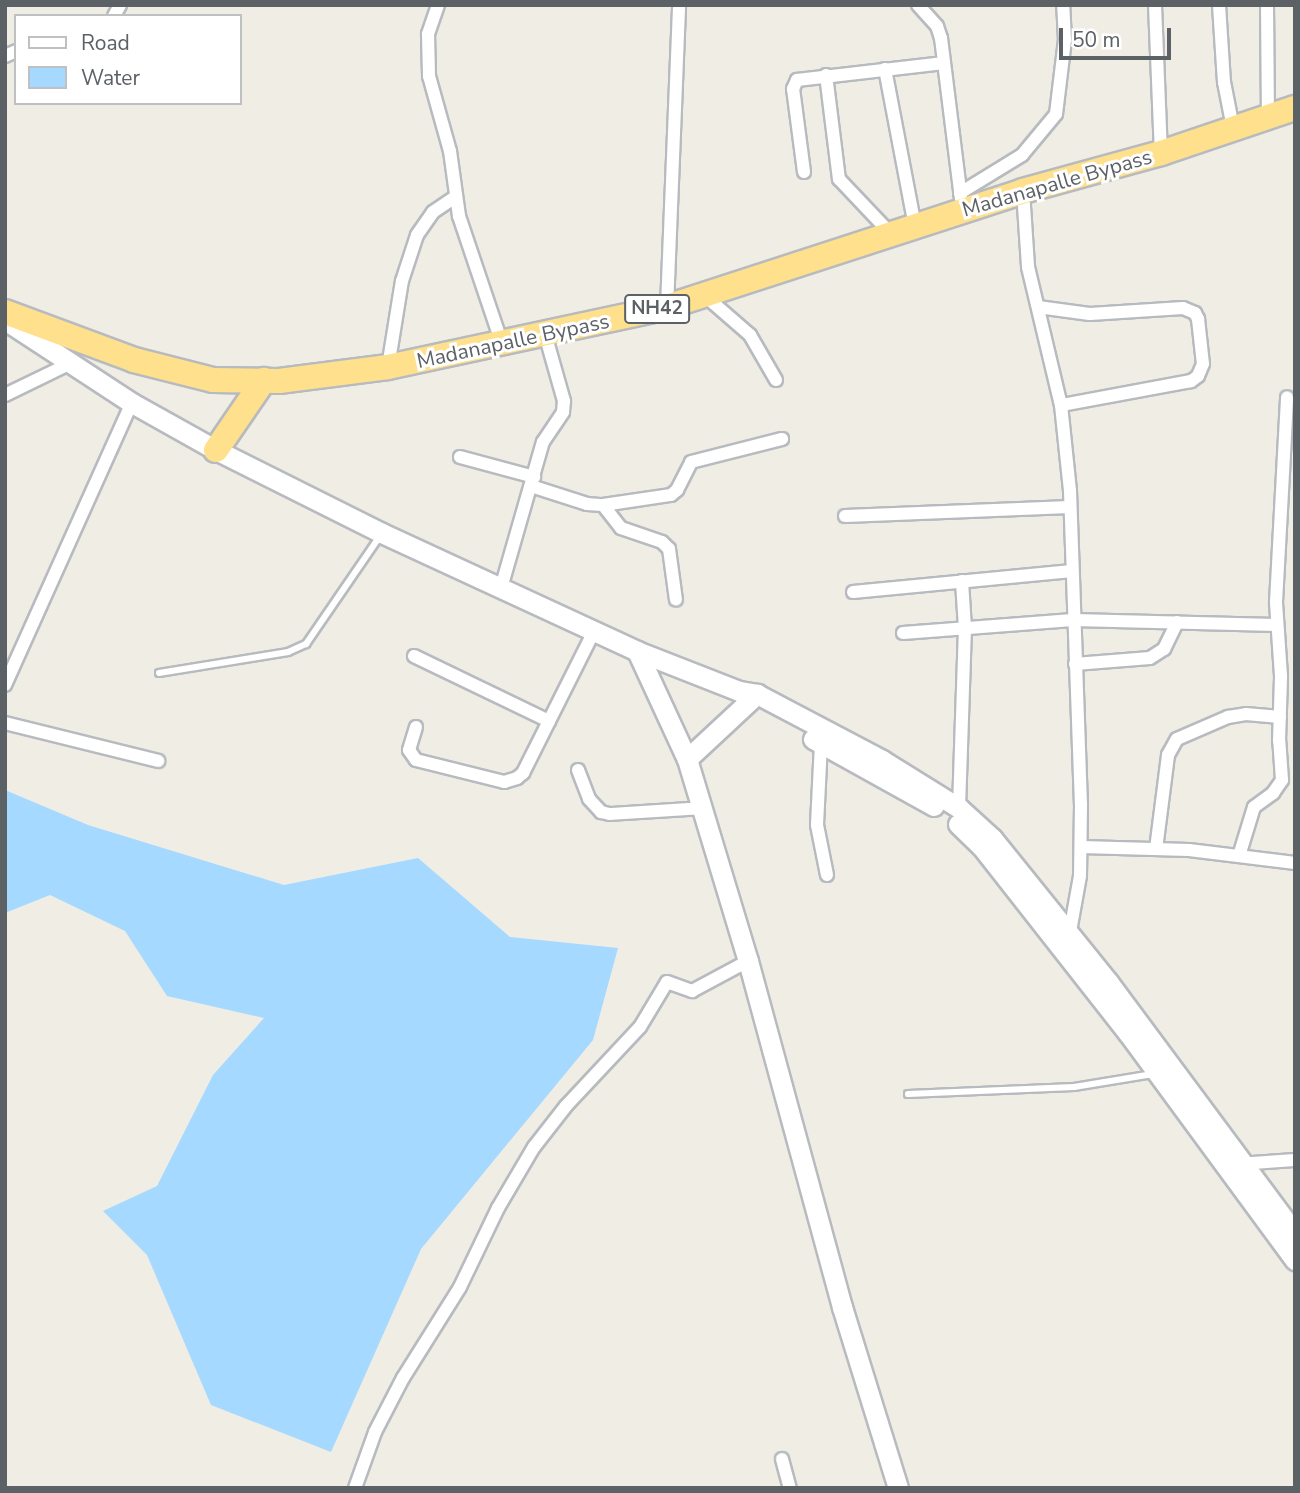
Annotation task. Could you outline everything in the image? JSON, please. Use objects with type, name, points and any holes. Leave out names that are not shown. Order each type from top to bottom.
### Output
[{"type":"highway","name":"Madanapalle Bypass","points":[[5,313],[134,360],[214,380],[328,377],[502,344],[667,307],[915,226],[962,202],[1023,191],[1161,153],[1295,108]]},
{"type":"highway","points":[[216,450],[264,380]]},
{"type":"street","points":[[438,5],[428,34],[428,66],[450,151],[454,198],[502,344]]},
{"type":"street","points":[[667,307],[679,5]]},
{"type":"street","points":[[918,5],[937,26],[962,202]]},
{"type":"street","points":[[962,202],[1022,155],[1056,114],[1065,40],[1063,5]]},
{"type":"street","points":[[1155,5],[1161,153]]},
{"type":"street","points":[[1219,5],[1224,82],[1233,128]]},
{"type":"street","points":[[1267,5],[1268,116]]},
{"type":"street","points":[[804,172],[794,83],[801,78],[944,63]]},
{"type":"street","points":[[885,69],[915,226]]},
{"type":"street","points":[[826,75],[839,179],[891,234]]},
{"type":"street","points":[[1023,191],[1028,267],[1061,405],[1070,507],[1081,847],[1080,876],[1068,944]]},
{"type":"street","points":[[388,367],[401,281],[417,235],[433,212],[454,198]]},
{"type":"street","points":[[704,295],[750,335],[776,380]]},
{"type":"street","points":[[1038,307],[1090,314],[1183,308],[1195,313],[1198,319],[1203,364],[1198,376],[1191,381],[1061,405]]},
{"type":"street","points":[[5,320],[132,403],[216,450],[382,533],[638,651],[748,696],[882,760],[959,807],[992,838],[1295,1260]]},
{"type":"street","points":[[501,588],[543,442],[563,412],[564,401],[545,334]]},
{"type":"street","points":[[5,395],[71,363]]},
{"type":"street","points":[[1239,856],[1254,807],[1273,793],[1282,780],[1281,676],[1277,625],[1279,512],[1287,397]]},
{"type":"street","points":[[5,685],[132,403]]},
{"type":"street","points":[[460,457],[532,481],[587,504],[603,505],[671,495],[677,490],[691,462],[782,439]]},
{"type":"street","points":[[603,505],[621,528],[654,538],[669,549],[676,600]]},
{"type":"street","points":[[845,516],[1070,507]]},
{"type":"street","points":[[853,592],[1072,571]]},
{"type":"street","points":[[959,807],[965,628],[962,581]]},
{"type":"street","points":[[902,633],[1073,620],[1277,625]]},
{"type":"street","points":[[1075,664],[1150,658],[1164,649],[1177,622]]},
{"type":"street","points":[[416,727],[409,750],[415,761],[504,782],[523,773],[594,631]]},
{"type":"street","points":[[638,651],[687,759],[748,961],[842,1307],[898,1488]]},
{"type":"street","points":[[414,656],[549,721]]},
{"type":"street","points":[[748,696],[821,743],[927,801],[964,829],[1068,944],[1109,983],[1295,1233]]},
{"type":"street","points":[[687,759],[748,696]]},
{"type":"street","points":[[1156,849],[1168,755],[1177,739],[1228,717],[1246,714],[1280,717]]},
{"type":"street","points":[[5,723],[158,761]]},
{"type":"street","points":[[821,743],[817,825],[827,875]]},
{"type":"street","points":[[578,770],[589,799],[601,812],[610,814],[702,808]]},
{"type":"street","points":[[1081,847],[1156,849],[1295,863]]},
{"type":"street","points":[[355,1488],[375,1432],[403,1378],[460,1287],[498,1208],[534,1147],[566,1106],[640,1027],[667,982],[692,991],[748,961]]},
{"type":"street","points":[[1224,1164],[1295,1160]]},
{"type":"street","points":[[782,1460],[790,1488]]},
{"type":"lane","points":[[159,673],[288,652],[306,644],[382,533]]},
{"type":"lane","points":[[908,1094],[1074,1087],[1159,1073]]},
{"type":"water","points":[[5,790],[88,825],[284,885],[418,858],[510,937],[618,948],[593,1040],[421,1249],[331,1452],[211,1405],[147,1255],[103,1211],[157,1186],[213,1075],[264,1018],[167,996],[125,931],[50,895],[5,913]]}]
